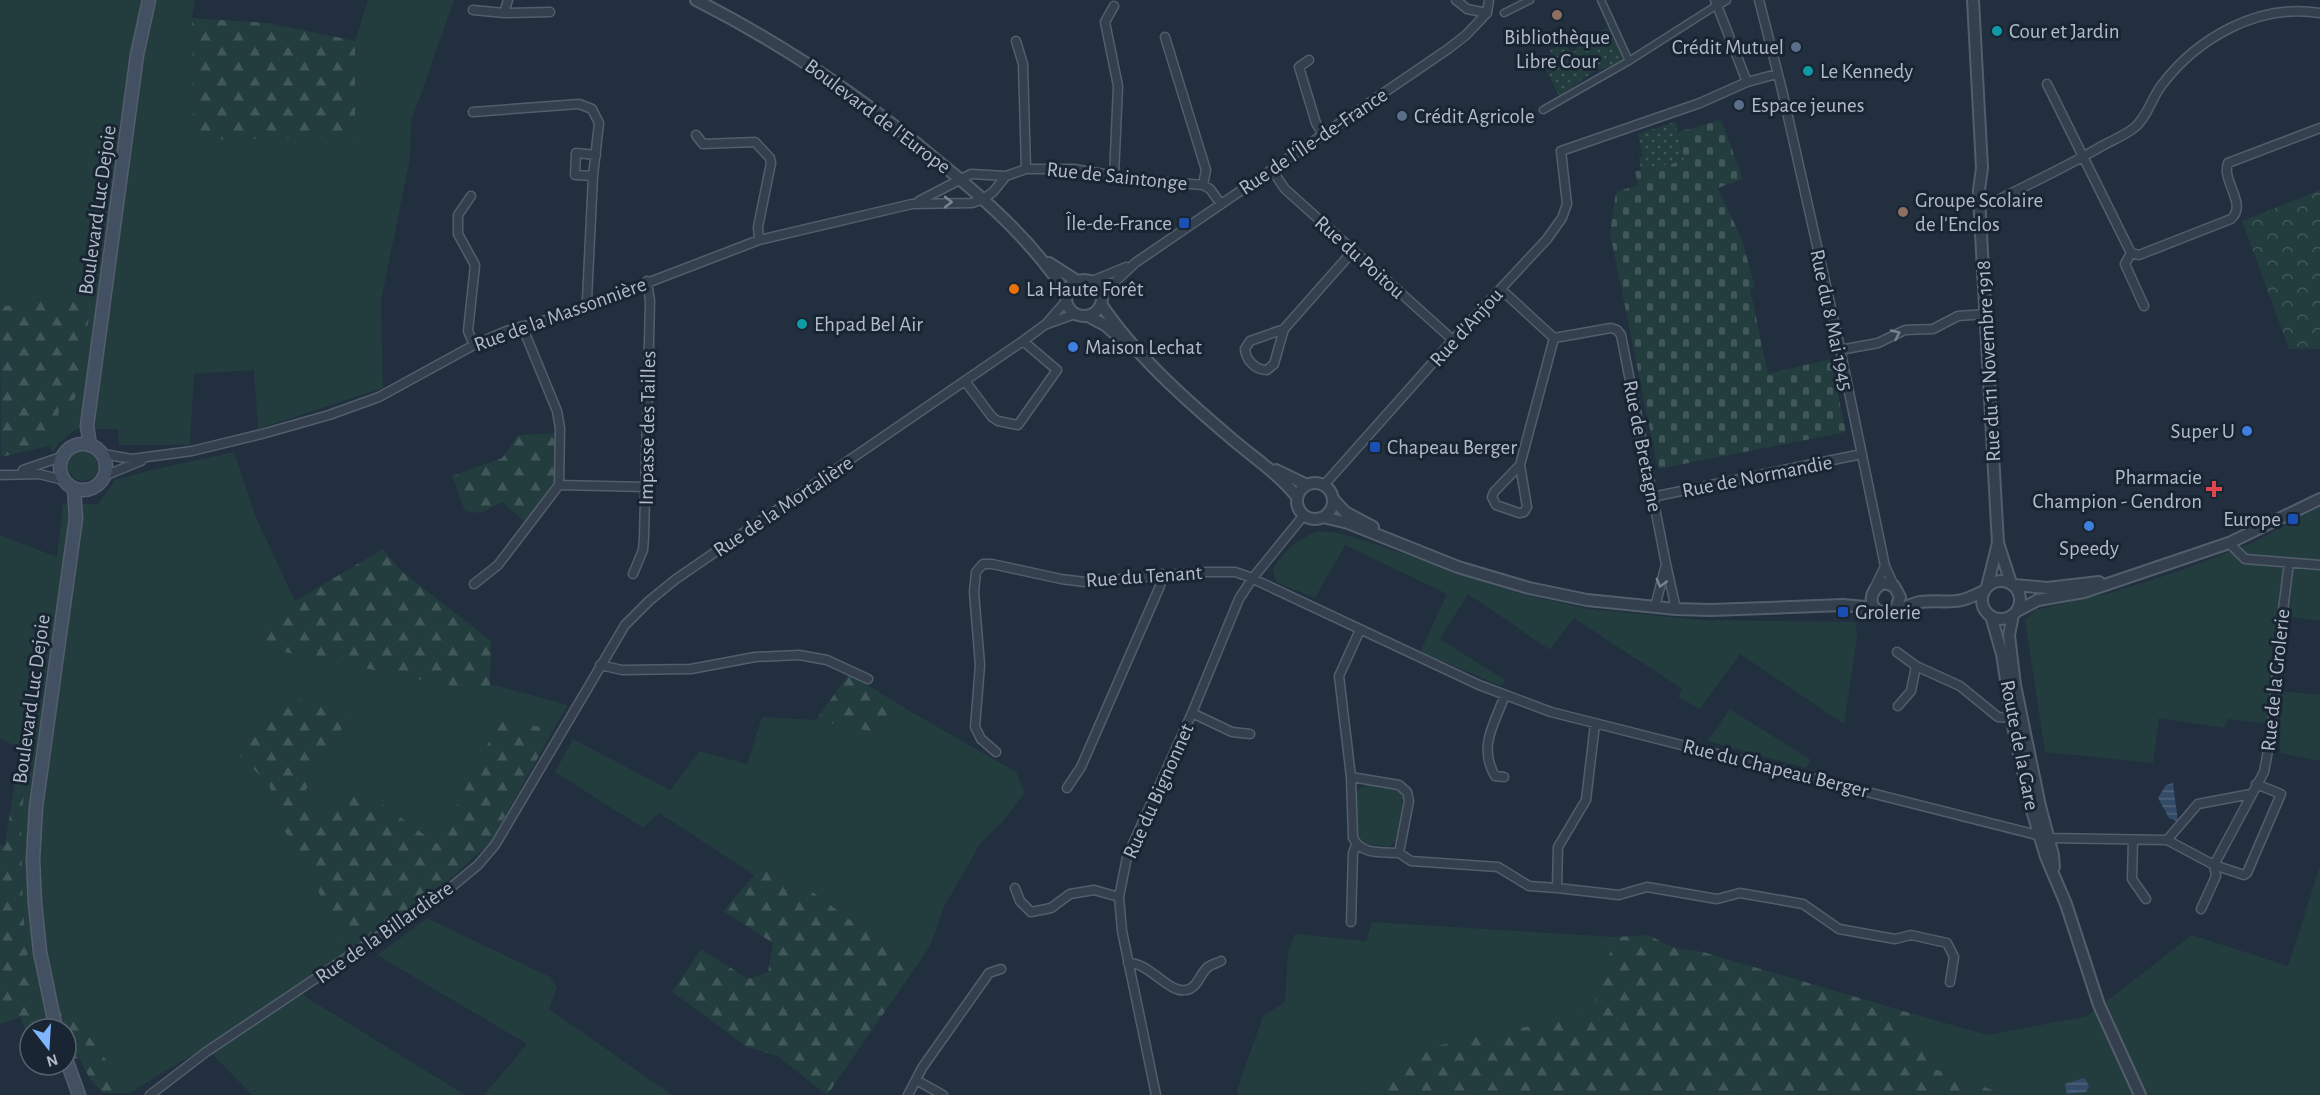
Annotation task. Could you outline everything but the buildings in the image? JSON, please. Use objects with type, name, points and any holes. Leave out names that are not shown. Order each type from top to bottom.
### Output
[{"type":"main road","name":"Boulevard Luc Dejoie","points":[[90,445],[87,426],[137,55],[148,0]]},
{"type":"main road","name":"Boulevard Luc Dejoie","points":[[75,445],[87,426]]},
{"type":"main road","points":[[75,445],[90,445],[103,454],[106,465],[104,476],[96,486],[88,490],[74,489],[63,480],[59,469],[61,457],[75,445]]},
{"type":"main road","name":"Boulevard Luc Dejoie","points":[[54,1017],[40,952],[34,903],[33,859],[36,807],[76,518],[74,489]]},
{"type":"main road","name":"Boulevard Luc Dejoie","points":[[76,518],[88,490]]},
{"type":"main road","points":[[72,1077],[79,1095]]},
{"type":"street","points":[[504,13],[508,0]]},
{"type":"street","name":"Boulevard de l'Europe","points":[[696,0],[761,34],[820,70],[892,122],[983,199],[1041,259],[1066,297]]},
{"type":"street","points":[[1456,0],[1467,9],[1487,13],[1489,0]]},
{"type":"street","points":[[1504,13],[1530,0]]},
{"type":"street","points":[[1601,0],[1629,61]]},
{"type":"street","points":[[1543,111],[1629,61],[1716,3],[1726,0]]},
{"type":"street","name":"Rue du 8 Mai 1945","points":[[1759,0],[1778,74],[1840,350],[1885,566],[1897,590]]},
{"type":"street","name":"Rue du 11 Novembre 1918","points":[[1973,0],[1982,168],[1980,203],[1998,543],[2013,584]]},
{"type":"street","points":[[1716,3],[1747,82],[1778,74]]},
{"type":"street","points":[[1114,6],[1105,22],[1118,86],[1114,176]]},
{"type":"street","points":[[473,10],[504,13],[550,12]]},
{"type":"street","points":[[1980,203],[1992,203],[2084,157],[2136,127],[2159,88],[2172,72],[2184,58],[2214,36],[2240,24],[2271,15],[2301,11],[2320,13]]},
{"type":"street","name":"Rue de l'Île-de-France","points":[[1092,281],[1135,263],[1448,49],[1466,35],[1487,13]]},
{"type":"street","points":[[1165,37],[1206,170],[1203,184]]},
{"type":"street","points":[[1016,41],[1023,64],[1026,169]]},
{"type":"street","points":[[1308,60],[1299,67],[1316,123],[1323,135]]},
{"type":"street","name":"Rue d'Anjou","points":[[1324,485],[1453,340],[1547,239],[1562,218],[1567,204],[1561,151],[1700,103],[1747,82]]},
{"type":"street","points":[[2047,84],[2131,253],[2139,255],[2231,219],[2236,213],[2237,206],[2225,171],[2228,162],[2320,128]]},
{"type":"street","points":[[473,112],[579,104],[592,109],[599,123],[593,176],[587,300],[590,305]]},
{"type":"street","points":[[696,135],[703,144],[755,142],[770,158],[771,163],[758,227],[759,240]]},
{"type":"street","points":[[593,176],[575,175],[576,153],[596,155]]},
{"type":"street","name":"Rue de Saintonge","points":[[960,178],[971,174],[1006,176],[1026,169],[1074,169],[1140,180],[1203,184],[1210,189],[1221,204]]},
{"type":"street","name":"Rue du Poitou","points":[[1272,170],[1286,189],[1352,252],[1453,340]]},
{"type":"street","name":"Rue de Saintonge","points":[[983,199],[993,192],[1006,176]]},
{"type":"street","name":"Rue de la Massonnière","points":[[103,454],[122,458],[147,458],[236,441],[329,415],[389,392],[474,345],[506,331],[561,316],[759,240],[912,204],[938,192],[960,178]]},
{"type":"street","points":[[471,196],[458,215],[458,234],[475,265],[468,331],[474,345]]},
{"type":"street","name":"Rue de la Massonnière","points":[[912,204],[967,203],[983,199]]},
{"type":"street","points":[[1284,329],[1250,341],[1245,348],[1245,355],[1260,370],[1267,370],[1274,364],[1284,329],[1352,252]]},
{"type":"street","points":[[2131,253],[2125,264],[2145,306]]},
{"type":"street","name":"Boulevard de l'Europe","points":[[1041,259],[1077,281]]},
{"type":"street","name":"Rue de l'Île-de-France","points":[[1102,299],[1135,263]]},
{"type":"street","name":"Impasse des Tailles","points":[[633,574],[643,550],[647,487],[650,301],[648,281]]},
{"type":"street","points":[[1128,341],[1121,339],[1105,325],[1088,316],[1075,314],[1069,309],[1066,297],[1069,288],[1077,281],[1092,281],[1128,341],[1208,419],[1263,463],[1297,497]]},
{"type":"street","points":[[1498,291],[1505,293],[1554,338],[1520,465],[1527,507],[1524,512],[1519,513],[1496,506],[1492,497],[1520,465]]},
{"type":"street","name":"Rue de la Mortalière","points":[[563,730],[625,625],[676,579],[1023,341],[1046,324],[1066,297]]},
{"type":"street","points":[[1088,316],[1098,310],[1102,299]]},
{"type":"street","name":"Rue de la Mortalière","points":[[1046,324],[1075,314]]},
{"type":"street","points":[[1840,350],[1878,343],[1905,330],[1932,329],[1958,316],[1986,314]]},
{"type":"street","points":[[474,585],[498,565],[559,485],[560,428],[557,411],[522,326]]},
{"type":"street","name":"Rue de Bretagne","points":[[1554,338],[1611,328],[1617,330],[1623,343],[1676,609]]},
{"type":"street","points":[[965,381],[992,417],[998,421],[1018,425],[1057,370],[1023,341]]},
{"type":"street","name":"Rue de Normandie","points":[[1652,497],[1862,454]]},
{"type":"street","points":[[14,473],[61,457]]},
{"type":"street","name":"Rue de la Massonnière","points":[[104,476],[147,458]]},
{"type":"street","points":[[1263,463],[1307,485]]},
{"type":"street","points":[[0,475],[39,474],[63,480]]},
{"type":"street","points":[[1323,517],[1332,507],[1331,492],[1324,485],[1317,483],[1307,485],[1299,492],[1298,507],[1304,515],[1311,518],[1323,517],[1348,523],[1458,567],[1520,586],[1587,600],[1676,609],[1711,610],[1843,605],[1875,608],[1885,612],[1921,602],[1961,600],[1998,581],[2047,588],[2118,580]]},
{"type":"street","points":[[559,485],[647,487]]},
{"type":"street","points":[[1333,499],[1345,512],[1379,531],[1390,540]]},
{"type":"street","points":[[1961,600],[2004,619],[2038,600],[2085,592],[2229,543],[2320,499]]},
{"type":"street","name":"Rue du Bignonnet","points":[[1156,1095],[1128,963],[1119,897],[1122,875],[1127,857],[1192,713],[1239,599],[1252,579],[1304,515]]},
{"type":"street","name":"Rue du 11 Novembre 1918","points":[[1985,589],[1998,543]]},
{"type":"street","points":[[2229,543],[2245,559],[2320,565]]},
{"type":"street","name":"Rue de la Grolerie","points":[[2202,909],[2216,876],[2214,865],[2264,772],[2271,734],[2289,563]]},
{"type":"street","name":"Rue du Tenant","points":[[996,752],[981,739],[975,727],[980,665],[974,592],[976,572],[983,564],[1085,582],[1162,574],[1234,572],[1252,579]]},
{"type":"street","name":"Rue de Bretagne","points":[[1655,607],[1666,564]]},
{"type":"street","points":[[1875,608],[1872,602],[1873,592],[1885,566]]},
{"type":"street","points":[[1067,788],[1081,766],[1101,722],[1160,586],[1162,574]]},
{"type":"street","name":"Rue du Chapeau Berger","points":[[1252,579],[1504,695],[1595,724],[2044,837]]},
{"type":"street","points":[[1843,605],[1873,592],[1884,584],[1921,602]]},
{"type":"street","points":[[2013,584],[2021,598],[2015,613]]},
{"type":"street","points":[[1985,589],[1982,599],[1988,613]]},
{"type":"street","points":[[1896,608],[1900,601],[1897,590]]},
{"type":"street","name":"Route de la Gare","points":[[1988,613],[2002,654],[2012,718],[2031,807],[2054,855],[2054,873],[2059,890],[2066,904],[2099,1005],[2140,1095]]},
{"type":"street","name":"Route de la Gare","points":[[2015,613],[2009,634],[2044,837]]},
{"type":"street","points":[[1360,630],[1339,676],[1352,777],[1353,837],[1356,845],[1364,850],[1399,853],[1411,861],[1498,867],[1529,886],[1620,895],[1647,887],[1717,899],[1740,893],[1803,904],[1839,929],[1895,939],[1911,935],[1947,943],[1954,957],[1950,982]]},
{"type":"street","points":[[1898,652],[1916,666],[1960,686],[1998,717],[2012,718]]},
{"type":"street","points":[[600,665],[621,670],[691,669],[755,657],[799,655],[827,660],[868,679]]},
{"type":"street","points":[[1898,706],[1911,691],[1916,666]]},
{"type":"street","points":[[1504,695],[1486,748],[1487,763],[1495,776],[1504,777]]},
{"type":"street","points":[[1192,713],[1232,732],[1250,734]]},
{"type":"street","points":[[1557,888],[1558,847],[1586,800],[1595,724]]},
{"type":"street","name":"Rue de la Billardière","points":[[150,1095],[206,1052],[449,890],[478,865],[495,845],[563,730]]},
{"type":"street","points":[[1352,777],[1400,785],[1407,792],[1409,801],[1399,853]]},
{"type":"street","points":[[2044,837],[2167,840],[2214,865],[2244,875],[2247,873],[2281,794],[2256,784]]},
{"type":"street","points":[[2167,840],[2198,804],[2251,794]]},
{"type":"street","points":[[2133,840],[2132,879],[2146,899]]},
{"type":"street","points":[[1351,922],[1353,853],[1356,845]]},
{"type":"street","points":[[1015,888],[1020,901],[1031,912],[1051,908],[1070,894],[1094,890],[1119,897]]},
{"type":"street","points":[[1128,963],[1149,970],[1176,989],[1185,991],[1193,987],[1208,967],[1221,961]]},
{"type":"street","points":[[909,1095],[922,1068],[989,973],[1001,969]]},
{"type":"street","points":[[916,1080],[943,1095]]},
{"type":"street","name":"Rue de la Billardière","points":[[142,1095],[158,1088]]},
{"type":"green space","points":[[0,0],[195,0],[192,18],[193,140],[354,137],[355,41],[368,0],[454,0],[411,122],[410,158],[381,301],[383,388],[258,429],[254,370],[194,374],[190,445],[119,445],[118,429],[76,429],[58,444],[53,453],[49,446],[60,408],[75,399],[80,368],[53,298],[0,307]]},
{"type":"green space","points":[[192,18],[269,23],[355,41],[355,137],[193,140]]},
{"type":"green space","points":[[1608,27],[1623,60],[1592,73],[1559,96],[1542,60],[1552,55],[1550,50],[1566,43],[1569,50],[1576,51],[1574,40],[1590,33],[1593,37]]},
{"type":"green space","points":[[1721,120],[1743,179],[1718,188],[1742,240],[1755,287],[1750,289],[1768,374],[1830,359],[1846,432],[1658,469],[1610,233],[1616,192],[1638,185],[1635,171],[1684,161],[1678,132]]},
{"type":"green space","points":[[1675,122],[1684,161],[1641,170],[1639,157],[1643,156],[1638,134]]},
{"type":"green space","points":[[2320,190],[2320,349],[2289,349],[2242,221]]},
{"type":"green space","points":[[53,298],[91,306],[75,399],[60,408],[49,446],[1,457],[0,307]]},
{"type":"green space","points":[[560,433],[559,485],[528,525],[502,502],[481,513],[465,511],[452,476],[502,458],[518,435]]},
{"type":"green space","points":[[83,451],[94,455],[98,466],[94,477],[83,481],[72,477],[68,466],[72,455]]},
{"type":"green space","points":[[234,452],[257,520],[295,601],[241,642],[486,693],[490,684],[568,705],[554,729],[500,720],[437,845],[353,783],[319,819],[300,800],[349,714],[269,784],[281,827],[295,844],[348,952],[296,987],[309,999],[465,1095],[252,1095],[205,1047],[130,1093],[82,1027],[71,1002],[33,1007],[23,911],[21,823],[29,751],[20,749],[0,738],[0,535],[57,557],[63,503],[98,504],[115,480]]},
{"type":"green space","points":[[2320,507],[2320,621],[2276,615],[2266,723],[2228,719],[2224,728],[2159,718],[2153,763],[2045,752],[2025,620],[2035,610],[2110,593],[2176,572],[2250,544]]},
{"type":"green space","points":[[1316,532],[1332,532],[1360,539],[1521,594],[1589,609],[1702,620],[1856,622],[1857,638],[1844,724],[1740,654],[1700,709],[1678,697],[1682,689],[1574,618],[1550,650],[1468,594],[1440,639],[1505,680],[1501,686],[1420,652],[1447,594],[1345,545],[1315,598],[1276,582],[1273,569],[1282,557],[1297,542]]},
{"type":"green space","points":[[383,549],[400,570],[491,641],[490,684],[487,693],[240,643],[295,601]]},
{"type":"green space","points":[[849,674],[910,711],[883,734],[816,720]]},
{"type":"green space","points":[[2281,691],[2320,695],[2320,761],[2280,753]]},
{"type":"green space","points":[[286,696],[350,714],[300,800],[319,819],[353,783],[437,844],[500,720],[554,729],[490,843],[441,887],[348,952],[295,844],[281,827],[269,784],[240,756]]},
{"type":"green space","points":[[1730,709],[1811,760],[1806,768],[1707,741]]},
{"type":"green space","points":[[910,711],[1016,772],[1025,793],[1004,820],[980,844],[944,907],[930,946],[915,968],[810,890],[762,866],[754,875],[659,813],[643,828],[555,772],[573,739],[670,790],[699,751],[747,764],[762,717],[816,720],[883,734]]},
{"type":"green space","points":[[20,749],[29,751],[21,823],[23,911],[33,1006],[71,1001],[78,1017],[18,1017],[0,1024],[0,845],[5,845]]},
{"type":"green space","points":[[1368,785],[1398,789],[1403,796],[1398,839],[1389,847],[1364,844],[1358,841],[1355,833],[1357,792]]},
{"type":"green space","points":[[762,866],[810,890],[915,968],[827,1095],[777,1056],[747,1047],[672,992],[701,949],[748,979],[768,972],[773,943],[723,911]]},
{"type":"green space","points":[[2320,866],[2320,1095],[2006,1095],[1932,1068],[1910,1013],[1987,1035],[2087,1016],[2192,935],[2288,966]]},
{"type":"green space","points":[[427,918],[548,976],[557,987],[549,1009],[672,1095],[484,1095],[527,1044],[377,955]]},
{"type":"green space","points":[[1372,922],[1615,937],[1592,1013],[1426,1048],[1400,1075],[1361,1095],[1238,1095],[1237,1090],[1263,1016],[1285,1002],[1288,952],[1295,934],[1366,941]]},
{"type":"green space","points":[[1649,935],[1671,947],[1703,952],[1910,1013],[1932,1068],[2006,1095],[1361,1095],[1400,1075],[1426,1048],[1591,1013],[1615,937]]},
{"type":"green space","points":[[78,1018],[82,1027],[130,1093],[103,1093],[90,1079],[79,1058]]},
{"type":"water","points":[[2173,783],[2178,822],[2169,818],[2158,798],[2166,785]]},
{"type":"water","points":[[2084,1078],[2089,1086],[2086,1092],[2067,1094],[2065,1084]]},
{"type":"place","name":"Bibliothèque Libre Cour","points":[[1557,15]]},
{"type":"place","name":"Cour et Jardin","points":[[1997,31]]},
{"type":"place","name":"Crédit Mutuel","points":[[1796,47]]},
{"type":"place","name":"Le Kennedy","points":[[1808,71]]},
{"type":"place","name":"Espace jeunes","points":[[1739,105]]},
{"type":"place","name":"Crédit Agricole","points":[[1402,116]]},
{"type":"place","name":"Groupe Scolaire de l'Enclos","points":[[1903,212]]},
{"type":"place","name":"Île-de-France","points":[[1184,223]]},
{"type":"place","name":"La Haute Forêt","points":[[1014,289]]},
{"type":"place","name":"Ehpad Bel Air","points":[[802,324]]},
{"type":"place","name":"Maison Lechat","points":[[1073,347]]},
{"type":"place","name":"Super U","points":[[2247,431]]},
{"type":"place","name":"Chapeau Berger","points":[[1375,447]]},
{"type":"place","name":"Pharmacie Champion - Gendron","points":[[2214,489]]},
{"type":"place","name":"Europe","points":[[2293,519]]},
{"type":"place","name":"Speedy","points":[[2089,526]]},
{"type":"place","name":"Grolerie","points":[[1843,612]]}]
